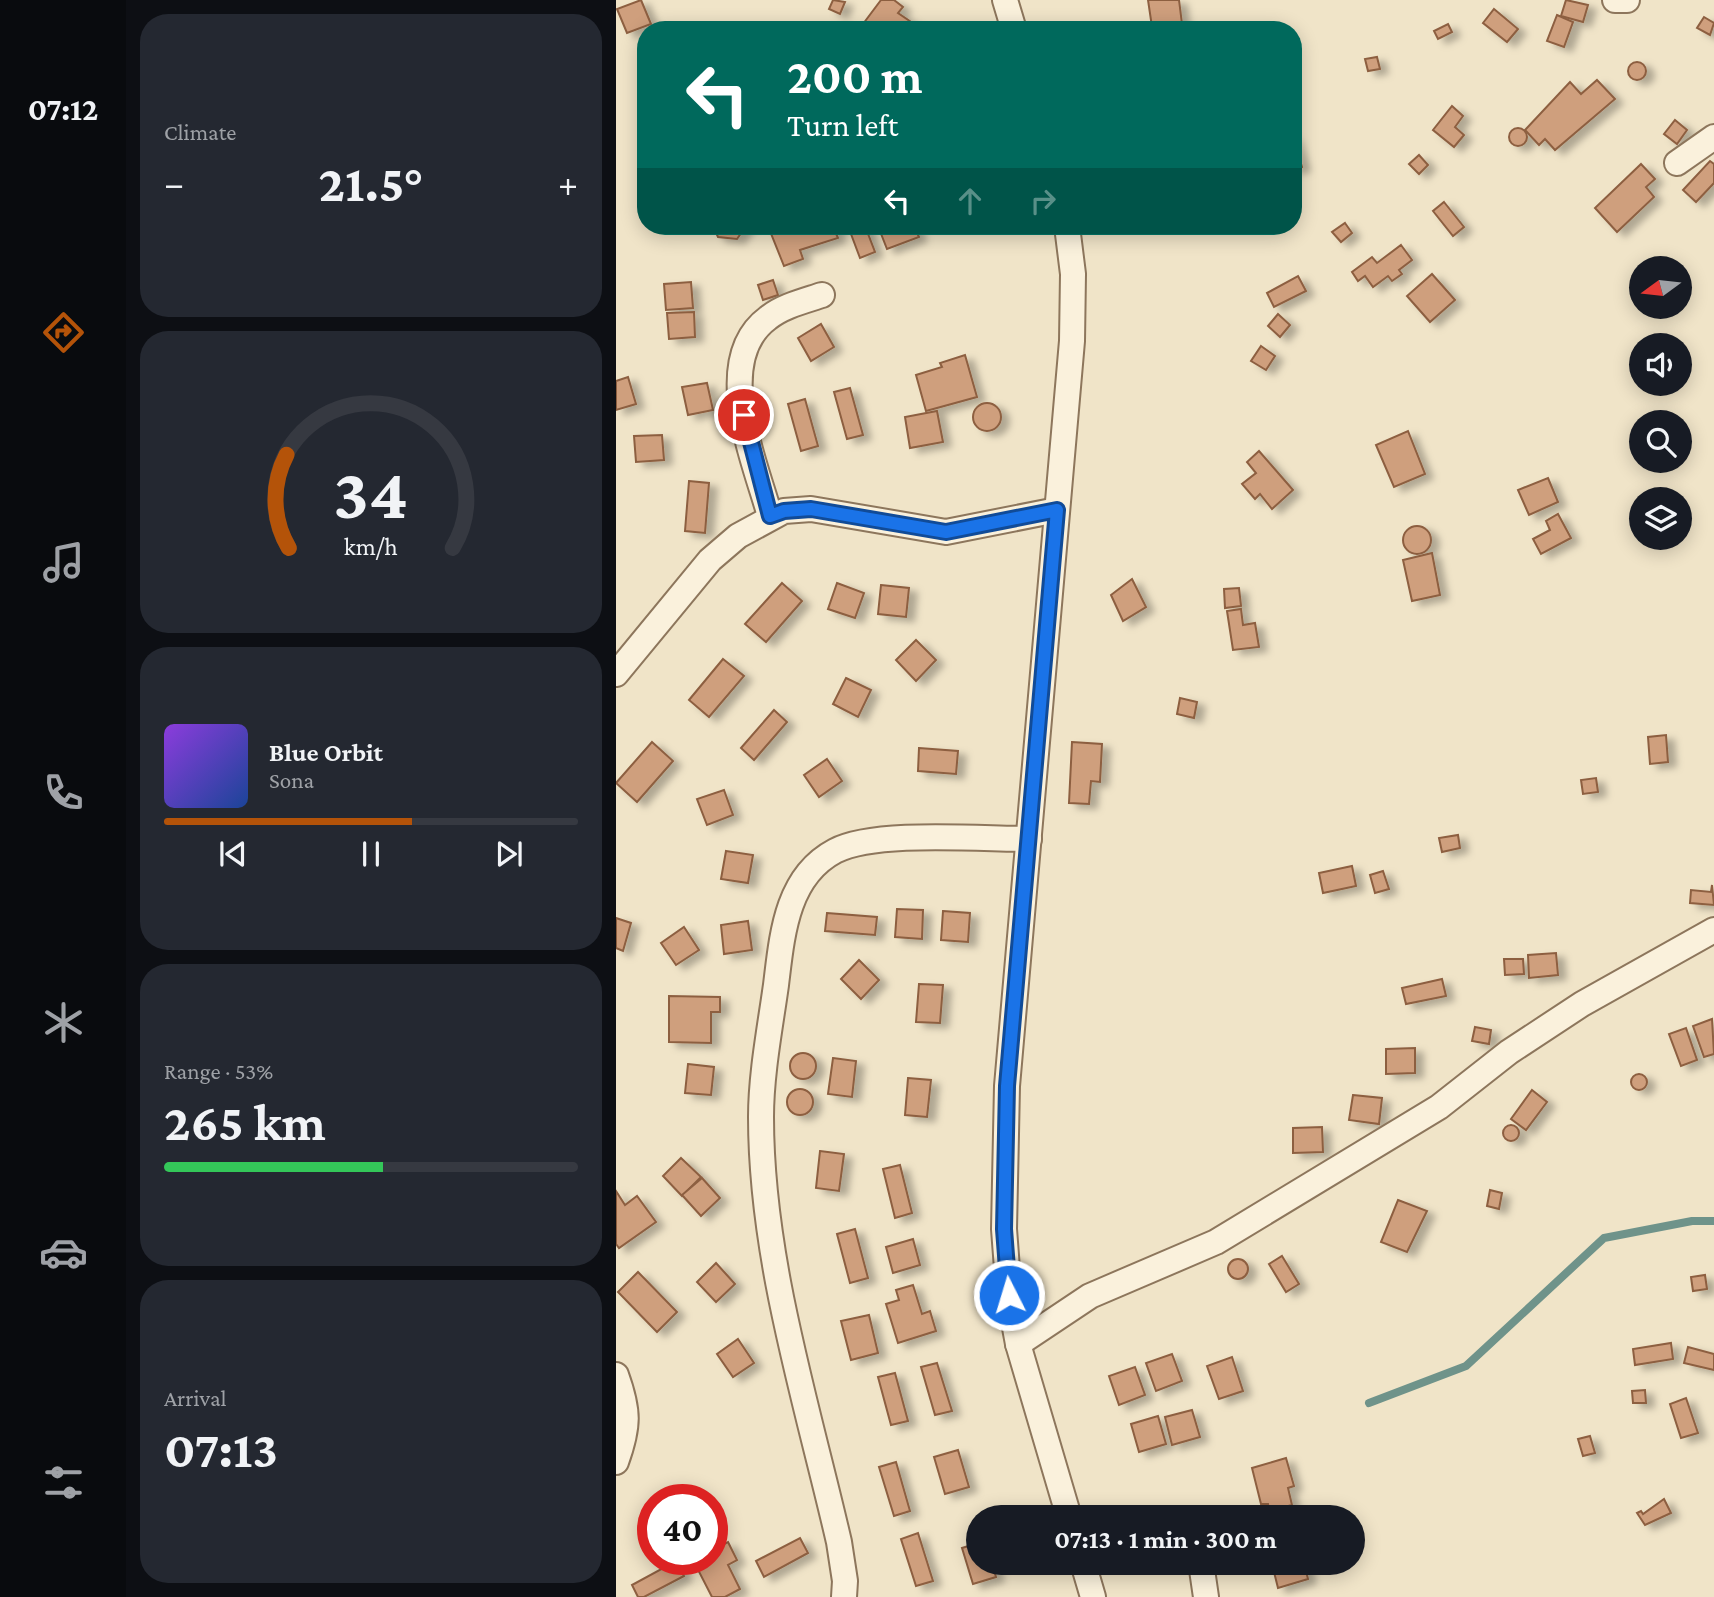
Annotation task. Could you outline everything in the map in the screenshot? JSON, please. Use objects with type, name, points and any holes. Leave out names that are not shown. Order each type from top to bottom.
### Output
[{"type":"street","points":[[1005,0],[1011,21]]},
{"type":"street","points":[[1615,0],[1627,0]]},
{"type":"street","points":[[1677,163],[1714,137]]},
{"type":"street","points":[[1065,1505],[1018,1344],[1009,1295],[1004,1203],[1007,1086],[1072,341],[1073,274],[1068,235]]},
{"type":"street","points":[[770,516],[740,394],[742,354],[747,342],[767,318],[822,295]]},
{"type":"street","points":[[619,665],[710,560],[738,536],[770,516],[784,511],[811,509],[946,532],[1057,510]]},
{"type":"street","points":[[844,1597],[845,1581],[839,1542],[773,1251],[764,1187],[761,1114],[783,931],[794,894],[811,869],[835,851],[864,841],[1029,839]]},
{"type":"street","points":[[1018,1344],[1090,1296],[1216,1242],[1438,1107],[1509,1052],[1582,1004],[1714,930]]},
{"type":"street","points":[[616,1375],[625,1400],[628,1427],[616,1462]]},
{"type":"street","points":[[1087,1575],[1093,1597]]},
{"type":"street","points":[[1203,1575],[1206,1597]]},
{"type":"building","points":[[641,0],[650,21],[637,21],[637,29],[627,33],[617,9]]},
{"type":"building","points":[[833,0],[845,2],[840,14],[829,9]]},
{"type":"building","points":[[881,0],[894,0],[903,7],[898,13],[910,21],[865,21]]},
{"type":"building","points":[[1148,0],[1179,0],[1182,21],[1151,21]]},
{"type":"building","points":[[1566,0],[1588,5],[1583,22],[1561,16]]},
{"type":"building","points":[[1494,9],[1518,29],[1507,42],[1483,23]]},
{"type":"building","points":[[1557,15],[1573,22],[1564,47],[1547,41]]},
{"type":"building","points":[[1704,17],[1714,23],[1710,35],[1697,28]]},
{"type":"building","points":[[1448,24],[1452,32],[1438,39],[1434,31]]},
{"type":"building","points":[[1377,57],[1380,69],[1368,71],[1365,59]]},
{"type":"building","points":[[1637,62],[1644,64],[1644,78],[1637,80],[1630,78],[1628,71],[1630,64]]},
{"type":"building","points":[[1597,80],[1615,99],[1555,150],[1545,139],[1539,145],[1525,130],[1570,82],[1581,94]]},
{"type":"building","points":[[1452,106],[1463,116],[1455,127],[1464,135],[1454,147],[1433,130]]},
{"type":"building","points":[[1675,120],[1687,130],[1677,144],[1664,134]]},
{"type":"building","points":[[1518,128],[1526,133],[1527,137],[1522,145],[1518,146],[1510,141],[1509,137],[1514,129]]},
{"type":"building","points":[[1419,155],[1428,165],[1419,174],[1409,164]]},
{"type":"building","points":[[1710,161],[1714,164],[1714,183],[1696,202],[1683,190]]},
{"type":"building","points":[[1641,164],[1655,179],[1646,187],[1654,197],[1617,232],[1595,208]]},
{"type":"building","points":[[1444,202],[1464,227],[1453,236],[1433,211]]},
{"type":"building","points":[[1345,223],[1352,233],[1341,242],[1332,232]]},
{"type":"building","points":[[717,235],[740,235],[737,239]]},
{"type":"building","points":[[772,235],[837,235],[838,238],[800,250],[803,259],[784,266]]},
{"type":"building","points":[[851,235],[868,235],[875,252],[860,258]]},
{"type":"building","points":[[882,235],[919,237],[887,249]]},
{"type":"building","points":[[1401,245],[1412,260],[1399,270],[1402,274],[1392,281],[1388,276],[1373,287],[1365,276],[1358,281],[1352,272],[1372,257],[1377,263]]},
{"type":"building","points":[[1432,274],[1455,300],[1430,322],[1407,296]]},
{"type":"building","points":[[1298,276],[1306,291],[1274,307],[1267,293]]},
{"type":"building","points":[[773,280],[778,295],[763,300],[758,285]]},
{"type":"building","points":[[691,282],[693,308],[666,310],[664,284]]},
{"type":"building","points":[[694,312],[695,337],[669,339],[667,313]]},
{"type":"building","points":[[1278,314],[1290,325],[1280,337],[1268,326]]},
{"type":"building","points":[[821,324],[834,347],[811,361],[798,338]]},
{"type":"building","points":[[1261,346],[1275,356],[1266,370],[1251,361]]},
{"type":"building","points":[[965,355],[977,397],[926,411],[916,375],[942,367],[940,363]]},
{"type":"building","points":[[628,377],[636,404],[616,410],[616,381]]},
{"type":"building","points":[[707,383],[713,410],[688,415],[682,387]]},
{"type":"building","points":[[850,388],[863,435],[847,439],[834,392]]},
{"type":"building","points":[[805,399],[818,446],[801,451],[788,404]]},
{"type":"building","points":[[987,403],[997,407],[1001,417],[997,427],[987,431],[977,427],[973,417],[977,407]]},
{"type":"building","points":[[937,411],[943,442],[910,448],[905,417]]},
{"type":"building","points":[[1408,431],[1425,474],[1394,487],[1376,445]]},
{"type":"building","points":[[662,435],[664,460],[636,462],[634,436]]},
{"type":"building","points":[[1259,451],[1293,490],[1272,509],[1260,494],[1255,499],[1242,484],[1256,473],[1247,462]]},
{"type":"building","points":[[1548,478],[1558,502],[1529,515],[1518,490]]},
{"type":"building","points":[[689,481],[709,483],[705,533],[685,531]]},
{"type":"building","points":[[1558,514],[1571,538],[1541,554],[1533,539],[1550,530],[1546,521]]},
{"type":"building","points":[[1417,526],[1427,530],[1431,540],[1427,550],[1417,554],[1407,550],[1403,540],[1407,530]]},
{"type":"building","points":[[1432,553],[1440,595],[1412,601],[1403,560]]},
{"type":"building","points":[[1132,579],[1146,607],[1123,621],[1111,595]]},
{"type":"building","points":[[782,583],[802,601],[766,642],[745,624]]},
{"type":"building","points":[[837,583],[864,593],[855,618],[828,609]]},
{"type":"building","points":[[881,585],[909,588],[906,617],[878,614]]},
{"type":"building","points":[[1239,588],[1241,606],[1225,608],[1224,589]]},
{"type":"building","points":[[1241,609],[1243,625],[1255,623],[1259,647],[1233,650],[1227,611]]},
{"type":"building","points":[[916,640],[936,660],[916,681],[896,660]]},
{"type":"building","points":[[723,659],[744,676],[709,717],[689,700]]},
{"type":"building","points":[[846,678],[871,690],[858,717],[833,704]]},
{"type":"building","points":[[1180,698],[1197,702],[1194,718],[1177,714]]},
{"type":"building","points":[[774,710],[787,722],[754,760],[741,748]]},
{"type":"building","points":[[1666,735],[1668,762],[1650,764],[1648,737]]},
{"type":"building","points":[[652,742],[673,761],[637,802],[616,783]]},
{"type":"building","points":[[1072,742],[1102,744],[1100,782],[1091,781],[1089,804],[1069,803]]},
{"type":"building","points":[[919,748],[958,751],[956,774],[918,771]]},
{"type":"building","points":[[827,759],[842,781],[819,797],[804,775]]},
{"type":"building","points":[[1596,778],[1598,792],[1583,794],[1581,780]]},
{"type":"building","points":[[724,790],[733,815],[707,825],[697,799]]},
{"type":"building","points":[[1458,835],[1460,848],[1442,852],[1439,838]]},
{"type":"building","points":[[726,851],[753,855],[748,883],[721,879]]},
{"type":"building","points":[[1352,866],[1356,886],[1323,893],[1319,873]]},
{"type":"building","points":[[1383,871],[1389,889],[1375,893],[1370,875]]},
{"type":"building","points":[[1712,885],[1714,905],[1690,903],[1691,890],[1711,892]]},
{"type":"building","points":[[897,909],[923,910],[922,939],[895,937]]},
{"type":"building","points":[[943,911],[970,913],[968,942],[941,940]]},
{"type":"building","points":[[827,913],[877,917],[875,935],[825,931]]},
{"type":"building","points":[[616,918],[631,923],[623,951],[616,948]]},
{"type":"building","points":[[748,921],[752,950],[724,954],[721,925]]},
{"type":"building","points":[[684,927],[699,950],[676,965],[661,943]]},
{"type":"building","points":[[1556,953],[1558,975],[1529,978],[1528,955]]},
{"type":"building","points":[[1504,959],[1523,959],[1524,974],[1505,975]]},
{"type":"building","points":[[859,960],[879,980],[861,999],[841,979]]},
{"type":"building","points":[[1442,979],[1446,996],[1406,1004],[1402,988]]},
{"type":"building","points":[[919,984],[943,985],[940,1023],[916,1022]]},
{"type":"building","points":[[669,996],[720,997],[720,1012],[711,1012],[711,1043],[669,1042]]},
{"type":"building","points":[[1712,1019],[1714,1054],[1704,1057],[1693,1026]]},
{"type":"building","points":[[1475,1027],[1491,1030],[1489,1044],[1472,1041]]},
{"type":"building","points":[[1686,1028],[1697,1060],[1681,1066],[1669,1034]]},
{"type":"building","points":[[1415,1048],[1415,1073],[1386,1074],[1386,1049]]},
{"type":"building","points":[[803,1053],[812,1057],[816,1066],[812,1075],[803,1079],[794,1075],[790,1066],[794,1057]]},
{"type":"building","points":[[833,1058],[856,1061],[852,1097],[828,1094]]},
{"type":"building","points":[[688,1064],[714,1067],[711,1095],[685,1093]]},
{"type":"building","points":[[1639,1074],[1647,1082],[1639,1090],[1631,1082]]},
{"type":"building","points":[[908,1078],[931,1080],[927,1117],[905,1115]]},
{"type":"building","points":[[800,1089],[809,1093],[813,1102],[809,1111],[800,1115],[791,1111],[787,1102],[791,1093]]},
{"type":"building","points":[[1532,1090],[1547,1102],[1526,1130],[1511,1119]]},
{"type":"building","points":[[1353,1095],[1382,1098],[1379,1124],[1349,1120]]},
{"type":"building","points":[[1511,1125],[1517,1127],[1517,1139],[1511,1141],[1505,1139],[1503,1133],[1505,1127]]},
{"type":"building","points":[[1322,1127],[1323,1152],[1293,1153],[1293,1128]]},
{"type":"building","points":[[820,1151],[844,1154],[839,1191],[816,1188]]},
{"type":"building","points":[[681,1158],[701,1177],[682,1196],[663,1176]]},
{"type":"building","points":[[900,1165],[912,1213],[895,1218],[883,1169]]},
{"type":"building","points":[[702,1178],[720,1198],[701,1216],[682,1195]]},
{"type":"building","points":[[1490,1190],[1502,1193],[1499,1209],[1487,1206]]},
{"type":"building","points":[[616,1191],[625,1205],[637,1196],[656,1222],[619,1248],[616,1244]]},
{"type":"building","points":[[1398,1200],[1427,1211],[1407,1252],[1381,1242]]},
{"type":"building","points":[[855,1229],[868,1278],[850,1283],[837,1234]]},
{"type":"building","points":[[913,1239],[920,1265],[893,1273],[886,1247]]},
{"type":"building","points":[[1282,1256],[1299,1284],[1286,1292],[1269,1264]]},
{"type":"building","points":[[1238,1259],[1245,1262],[1248,1269],[1245,1276],[1238,1279],[1231,1276],[1228,1269],[1231,1262]]},
{"type":"building","points":[[716,1263],[735,1284],[716,1302],[697,1282]]},
{"type":"building","points":[[638,1272],[677,1312],[657,1332],[618,1292]]},
{"type":"building","points":[[1705,1275],[1707,1289],[1693,1291],[1691,1277]]},
{"type":"building","points":[[913,1285],[922,1314],[930,1311],[936,1331],[898,1343],[886,1304],[899,1300],[896,1290]]},
{"type":"building","points":[[869,1315],[878,1353],[851,1360],[841,1321]]},
{"type":"building","points":[[738,1339],[754,1363],[733,1377],[717,1354]]},
{"type":"building","points":[[1671,1343],[1673,1359],[1635,1365],[1633,1349]]},
{"type":"building","points":[[1688,1347],[1714,1354],[1714,1370],[1684,1363]]},
{"type":"building","points":[[1172,1354],[1182,1381],[1156,1391],[1146,1363]]},
{"type":"building","points":[[1232,1357],[1243,1391],[1219,1399],[1207,1366]]},
{"type":"building","points":[[937,1363],[952,1411],[935,1415],[921,1367]]},
{"type":"building","points":[[1135,1367],[1145,1395],[1119,1405],[1109,1376]]},
{"type":"building","points":[[895,1373],[908,1421],[891,1425],[878,1377]]},
{"type":"building","points":[[1645,1390],[1646,1403],[1633,1403],[1632,1391]]},
{"type":"building","points":[[1686,1398],[1698,1433],[1681,1438],[1670,1404]]},
{"type":"building","points":[[1192,1410],[1200,1437],[1172,1445],[1165,1417]]},
{"type":"building","points":[[1158,1416],[1166,1444],[1139,1452],[1131,1424]]},
{"type":"building","points":[[1590,1436],[1595,1453],[1583,1456],[1578,1439]]},
{"type":"building","points":[[958,1450],[969,1487],[945,1494],[934,1457]]},
{"type":"building","points":[[1286,1458],[1294,1486],[1288,1488],[1292,1505],[1261,1504],[1252,1468]]},
{"type":"building","points":[[896,1462],[910,1511],[894,1516],[879,1467]]},
{"type":"building","points":[[1664,1499],[1671,1513],[1645,1525],[1637,1513],[1641,1511],[1643,1514]]},
{"type":"building","points":[[918,1533],[933,1581],[916,1586],[901,1539]]},
{"type":"building","points":[[800,1538],[808,1553],[764,1577],[756,1561]]},
{"type":"building","points":[[728,1542],[737,1560],[728,1565]]},
{"type":"building","points":[[728,1565],[740,1589],[725,1597],[712,1597],[701,1575],[728,1575]]},
{"type":"building","points":[[650,1575],[684,1576],[644,1597],[638,1597],[632,1585]]},
{"type":"building","points":[[970,1575],[995,1575],[996,1577],[973,1584]]},
{"type":"building","points":[[1275,1575],[1307,1575],[1308,1579],[1278,1588]]},
{"type":"waterway","points":[[1369,1403],[1466,1366],[1604,1238],[1692,1221],[1714,1221]]},
{"type":"route","points":[[744,415],[770,516],[784,511],[811,509],[946,532],[1057,510],[1007,1086],[1004,1229],[1009,1295]]}]
